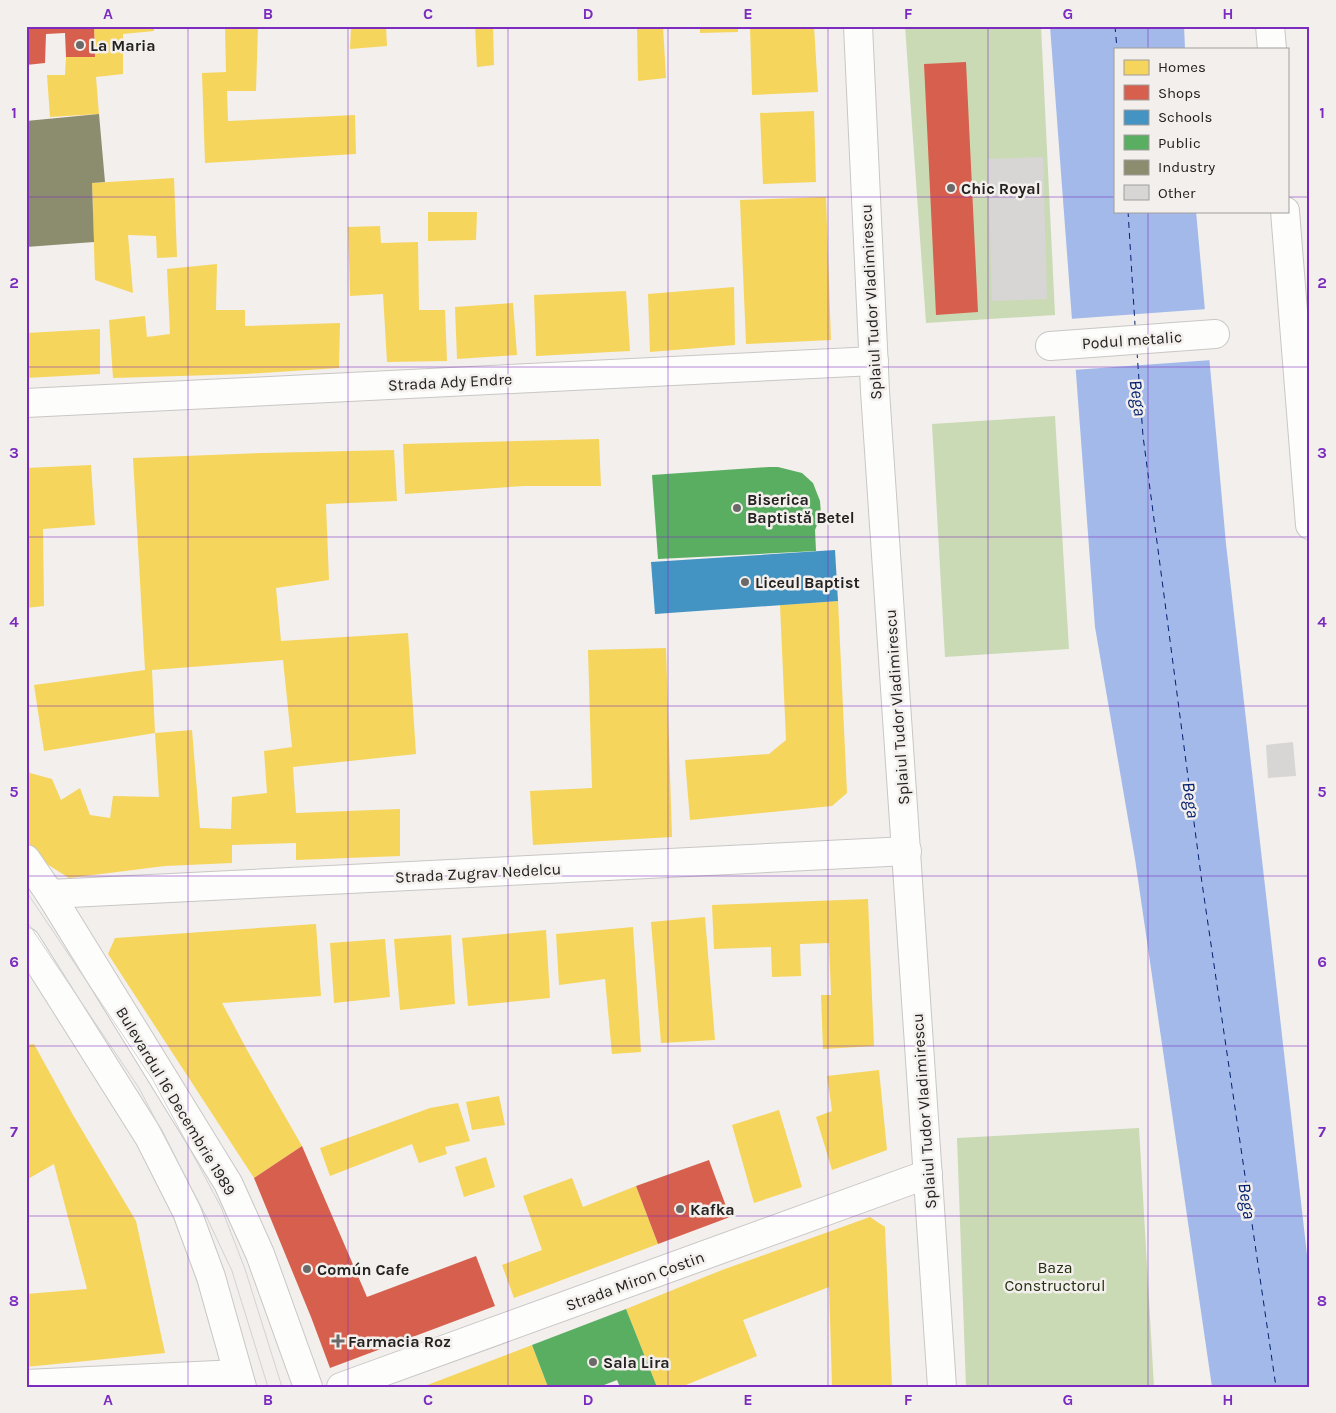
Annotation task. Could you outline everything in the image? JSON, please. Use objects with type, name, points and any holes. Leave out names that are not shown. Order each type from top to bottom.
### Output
[{"type":"street","name":"Splaiul Tudor Vladimirescu","points":[[858,26],[874,361],[942,1387]]},
{"type":"street","points":[[1270,26],[1272,48]]},
{"type":"street","points":[[1285,212],[1302,326],[1310,525]]},
{"type":"street","name":"Podul metalic","points":[[1050,346],[1215,334]]},
{"type":"street","name":"Strada Ady Endre","points":[[26,403],[874,361]]},
{"type":"street","name":"Strada Zugrav Nedelcu","points":[[50,894],[907,851]]},
{"type":"street","name":"Bulevardul 16 Decembrie 1989","points":[[26,859],[50,894],[228,1184],[260,1254],[308,1387]]},
{"type":"street","points":[[26,942],[149,1137],[187,1212],[211,1277],[240,1380],[26,1384]]},
{"type":"street","name":"Strada Miron Costin","points":[[341,1387],[928,1174]]},
{"type":"green space","points":[[905,26],[1041,26],[1055,315],[926,323]]},
{"type":"green space","points":[[1055,416],[1069,649],[945,657],[932,424]]},
{"type":"green space","name":"Baza Constructorul","points":[[1139,1128],[1154,1387],[966,1387],[957,1138]]},
{"type":"water","name":"Bega","points":[[1050,26],[1184,26],[1185,48],[1114,48],[1114,212],[1196,212],[1226,544],[1310,1281],[1310,1387],[1212,1387],[1135,859],[1095,627]]},
{"type":"pier","points":[[1207,309],[1212,360],[1073,370],[1069,319]]},
{"type":"building: Homes","points":[[94,26],[154,26],[154,31],[123,34],[123,74],[96,77],[99,114],[50,117],[47,75],[65,75],[66,57],[95,57]]},
{"type":"building: Homes","points":[[225,26],[258,26],[256,91],[227,91],[228,121],[355,115],[356,154],[205,163],[202,73],[226,72]]},
{"type":"building: Homes","points":[[351,26],[386,26],[387,46],[350,49]]},
{"type":"building: Homes","points":[[475,26],[493,26],[494,65],[477,67]]},
{"type":"building: Homes","points":[[637,26],[663,26],[666,78],[638,81]]},
{"type":"building: Homes","points":[[700,26],[738,26],[738,32],[700,33]]},
{"type":"building: Homes","points":[[750,26],[814,26],[818,92],[752,95]]},
{"type":"building: Homes","points":[[814,111],[816,182],[763,184],[760,113]]},
{"type":"building: Homes","points":[[174,178],[177,257],[157,258],[156,236],[128,235],[133,293],[95,280],[92,183]]},
{"type":"building: Homes","points":[[826,197],[831,340],[746,344],[740,200]]},
{"type":"building: Homes","points":[[428,212],[477,212],[476,240],[428,241]]},
{"type":"building: Homes","points":[[380,226],[381,243],[418,242],[419,310],[445,310],[447,361],[387,362],[383,294],[350,296],[348,227]]},
{"type":"building: Homes","points":[[217,264],[216,310],[245,310],[245,326],[340,323],[339,368],[246,374],[113,378],[109,320],[145,316],[147,337],[170,334],[167,269]]},
{"type":"building: Homes","points":[[734,287],[735,345],[650,352],[648,294]]},
{"type":"building: Homes","points":[[626,291],[630,351],[536,356],[534,295]]},
{"type":"building: Homes","points":[[513,303],[517,355],[457,359],[455,307]]},
{"type":"building: Homes","points":[[100,329],[100,374],[26,378],[26,333]]},
{"type":"building: Homes","points":[[599,439],[601,486],[524,486],[405,494],[403,444]]},
{"type":"building: Homes","points":[[394,450],[397,501],[326,504],[329,580],[276,588],[281,641],[408,633],[416,754],[293,767],[296,813],[400,809],[400,856],[296,860],[296,843],[232,845],[232,863],[165,866],[69,878],[31,854],[26,845],[26,767],[30,773],[52,779],[61,800],[80,788],[90,815],[110,818],[113,796],[159,797],[155,733],[44,751],[34,685],[145,670],[133,458]],"holes":[[[283,660],[292,747],[264,751],[267,793],[232,797],[231,829],[200,828],[192,730],[155,733],[152,670]]]},
{"type":"building: Homes","points":[[91,465],[95,525],[43,529],[44,606],[26,608],[26,468]]},
{"type":"building: Homes","points":[[838,601],[847,793],[832,806],[690,820],[685,760],[769,754],[786,740],[780,605]]},
{"type":"building: Homes","points":[[666,648],[672,837],[533,845],[530,791],[592,788],[588,650]]},
{"type":"building: Homes","points":[[868,899],[874,1046],[823,1049],[821,995],[831,995],[829,943],[800,944],[801,976],[772,977],[771,947],[714,949],[712,905]]},
{"type":"building: Homes","points":[[705,917],[715,1040],[661,1043],[651,922]]},
{"type":"building: Homes","points":[[316,924],[321,996],[222,1003],[302,1146],[254,1178],[108,954],[115,938]]},
{"type":"building: Homes","points":[[633,927],[641,1052],[612,1054],[605,979],[559,985],[556,934]]},
{"type":"building: Homes","points":[[546,930],[550,998],[468,1006],[462,938]]},
{"type":"building: Homes","points":[[451,935],[455,1004],[400,1010],[394,939]]},
{"type":"building: Homes","points":[[385,939],[390,997],[334,1003],[330,943]]},
{"type":"building: Homes","points":[[34,1044],[73,1115],[136,1221],[165,1353],[26,1367],[26,1294],[87,1289],[54,1164],[26,1180],[26,1045]]},
{"type":"building: Homes","points":[[879,1070],[887,1150],[832,1170],[816,1117],[832,1111],[827,1076]]},
{"type":"building: Homes","points":[[499,1096],[505,1125],[472,1130],[466,1102]]},
{"type":"building: Homes","points":[[458,1103],[470,1141],[445,1147],[447,1154],[419,1163],[412,1144],[330,1176],[320,1148],[430,1108]]},
{"type":"building: Homes","points":[[779,1110],[802,1187],[754,1203],[732,1125]]},
{"type":"building: Homes","points":[[486,1157],[495,1187],[464,1197],[455,1167]]},
{"type":"building: Homes","points":[[572,1178],[583,1207],[636,1186],[658,1244],[514,1298],[502,1265],[542,1250],[523,1196]]},
{"type":"building: Homes","points":[[870,1217],[885,1227],[892,1387],[832,1387],[829,1287],[743,1320],[757,1356],[681,1387],[657,1387],[626,1309],[722,1270]]},
{"type":"building: Homes","points":[[532,1345],[548,1387],[422,1387]]},
{"type":"building: Shops","name":"La Maria","points":[[26,26],[94,26],[95,57],[66,57],[65,33],[46,34],[45,63],[26,65]]},
{"type":"building: Shops","name":"Chic Royal","points":[[966,62],[978,312],[936,315],[924,64]]},
{"type":"building: Shops","points":[[302,1146],[367,1297],[476,1256],[495,1306],[330,1368],[254,1178]]},
{"type":"building: Shops","points":[[709,1160],[730,1217],[658,1244],[636,1186]]},
{"type":"building: Schools","name":"Liceul Baptist","points":[[835,550],[838,601],[655,614],[651,562]]},
{"type":"building: Public","name":"Biserica Baptistă Betel","points":[[778,467],[802,473],[813,483],[820,501],[821,515],[815,530],[816,551],[658,559],[652,475]]},
{"type":"building: Public","name":"Sala Lira","points":[[626,1309],[657,1387],[620,1387],[617,1380],[599,1387],[548,1387],[532,1345]]},
{"type":"building: Industry","points":[[99,114],[105,182],[92,183],[94,242],[26,247],[26,121]]},
{"type":"building: Other","points":[[1043,157],[1047,299],[992,301],[988,159]]},
{"type":"building: Other","points":[[1293,742],[1296,776],[1268,778],[1266,745]]},
{"type":"ferry route","points":[[1115,26],[1117,48]]},
{"type":"ferry route","points":[[1128,212],[1135,325]]},
{"type":"ferry route","points":[[1137,352],[1143,436],[1202,883],[1276,1387]]},
{"type":"tram line","points":[[26,891],[153,1080],[221,1207],[245,1269],[282,1387]]},
{"type":"tram line","points":[[26,920],[139,1088],[208,1220],[232,1271],[268,1387]]},
{"type":"place","name":"La Maria","points":[[80,45]]},
{"type":"place","name":"Chic Royal","points":[[951,188]]},
{"type":"place","name":"Biserica Baptistă Betel","points":[[737,508]]},
{"type":"place","name":"Liceul Baptist","points":[[745,582]]},
{"type":"place","name":"Kafka","points":[[680,1209]]},
{"type":"place","name":"Común Cafe","points":[[307,1269]]},
{"type":"place","name":"Farmacia Roz","points":[[338,1341]]},
{"type":"place","name":"Sala Lira","points":[[593,1362]]}]
